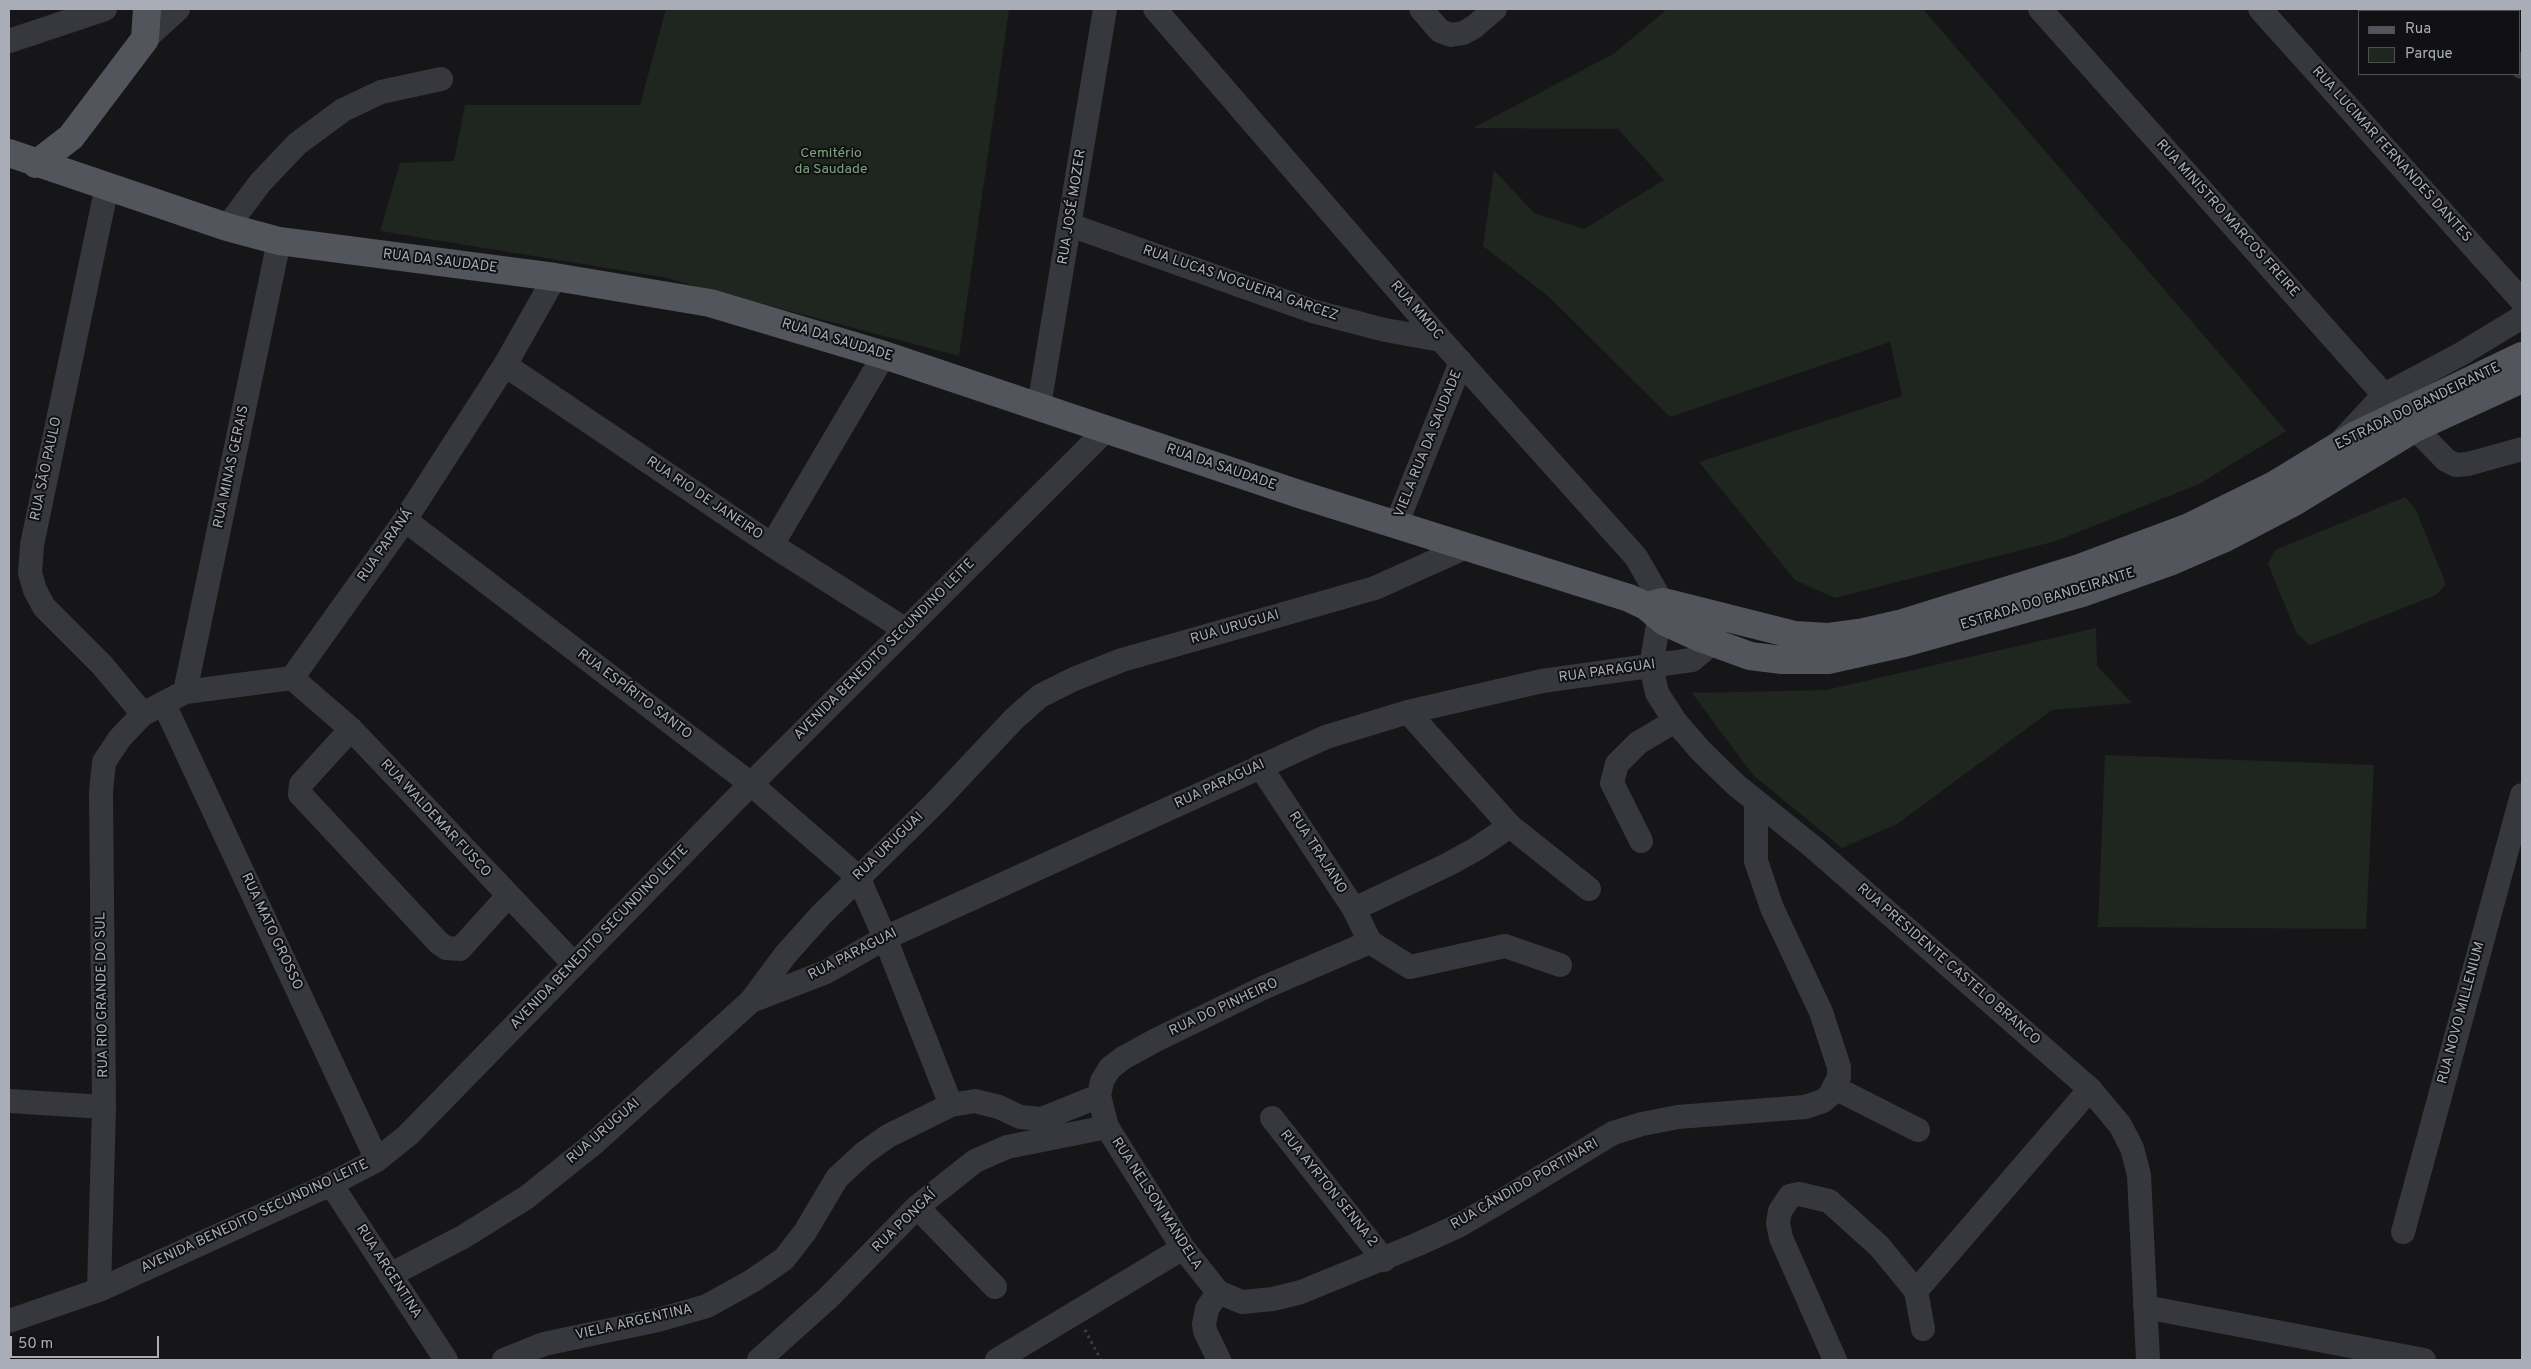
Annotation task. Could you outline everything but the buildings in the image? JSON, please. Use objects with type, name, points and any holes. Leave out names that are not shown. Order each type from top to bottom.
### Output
[{"type":"main road","points":[[36,164],[71,137],[145,40],[147,9]]},
{"type":"main road","points":[[71,137],[72,156],[77,177]]},
{"type":"main road","name":"RUA DA SAUDADE","points":[[9,153],[36,164],[227,227],[279,241],[555,277],[710,303],[884,355],[1464,548],[1629,598],[1656,609]]},
{"type":"main road","name":"ESTRADA DO BANDEIRANTE","points":[[1656,609],[1795,635],[1827,637],[1864,632],[1899,624],[2079,568],[2189,527],[2276,484],[2336,446],[2400,412],[2522,356]]},
{"type":"main road","name":"ESTRADA DO BANDEIRANTE","points":[[1656,609],[1712,643],[1750,656],[1782,660],[1828,660],[1904,643],[2082,593],[2172,561],[2223,539],[2294,502],[2400,412],[2522,380]]},
{"type":"street","points":[[9,41],[105,9]]},
{"type":"street","points":[[145,40],[178,9]]},
{"type":"street","name":"RUA JOSÉ MOZER","points":[[1039,406],[1105,9]]},
{"type":"street","name":"RUA MMDC","points":[[1154,9],[1441,340],[1636,557],[1656,609]]},
{"type":"street","points":[[1421,9],[1440,31],[1451,35],[1463,34],[1495,9]]},
{"type":"street","name":"RUA MINISTRO MARCOS FREIRE","points":[[2040,9],[2400,412],[2446,460],[2456,465],[2522,449]]},
{"type":"street","name":"RUA LUCIMAR FERNANDES DANTES","points":[[2260,9],[2522,301]]},
{"type":"street","points":[[227,227],[260,183],[297,144],[343,110],[381,92],[440,79]]},
{"type":"street","name":"RUA SÃO PAULO","points":[[106,186],[32,545],[30,573],[34,590],[44,607],[102,665],[142,714]]},
{"type":"street","name":"RUA LUCAS NOGUEIRA GARCEZ","points":[[1070,225],[1312,311],[1385,330],[1441,340]]},
{"type":"street","name":"RUA MINAS GERAIS","points":[[185,692],[279,241]]},
{"type":"street","name":"RUA PARANÁ","points":[[292,678],[405,520],[505,365],[555,277]]},
{"type":"street","points":[[2400,412],[2461,354],[2522,317]]},
{"type":"street","points":[[772,545],[884,355]]},
{"type":"street","name":"VIELA RUA DA SAUDADE","points":[[1396,525],[1461,362]]},
{"type":"street","name":"RUA RIO DE JANEIRO","points":[[505,365],[772,545],[906,630]]},
{"type":"street","name":"AVENIDA BENEDITO SECUNDINO LEITE","points":[[9,1322],[99,1290],[331,1184],[377,1160],[408,1135],[751,784],[1107,429]]},
{"type":"street","name":"RUA ESPÍRITO SANTO","points":[[405,520],[751,784],[858,878]]},
{"type":"street","name":"RUA URUGUAI","points":[[390,1275],[464,1237],[527,1197],[593,1144],[751,1001],[786,954],[858,878],[1040,696],[1074,679],[1122,660],[1375,588],[1464,548]]},
{"type":"street","name":"RUA PRESIDENTE CASTELO BRANCO","points":[[1656,609],[1651,666],[1656,693],[1675,721],[1701,751],[2090,1089],[2120,1125],[2132,1148],[2140,1175],[2148,1360]]},
{"type":"street","name":"RUA PARAGUAI","points":[[751,1001],[826,972],[885,938],[1326,737],[1408,712],[1542,680],[1692,660],[1712,643]]},
{"type":"street","points":[[142,714],[185,692],[292,678]]},
{"type":"street","name":"RUA WALDEMAR FUSCO","points":[[292,678],[351,729],[574,964]]},
{"type":"street","name":"RUA MATO GROSSO","points":[[164,704],[377,1160]]},
{"type":"street","points":[[1408,712],[1510,826],[1589,889]]},
{"type":"street","name":"RUA RIO GRANDE DO SUL","points":[[99,1290],[104,1107],[101,792],[104,762],[120,738],[142,714]]},
{"type":"street","points":[[1642,841],[1612,783],[1617,764],[1638,743],[1675,721]]},
{"type":"street","points":[[351,729],[301,784],[300,794],[438,943],[446,948],[460,949],[508,896]]},
{"type":"street","name":"RUA TRAJANO","points":[[1260,766],[1354,909],[1370,942]]},
{"type":"street","name":"RUA NOVO MILLENIUM","points":[[2403,1232],[2522,795]]},
{"type":"street","points":[[1756,800],[1756,861],[1772,908],[1821,1012],[1839,1067],[1839,1077],[1835,1088],[1918,1130]]},
{"type":"street","points":[[1354,909],[1476,850],[1510,826]]},
{"type":"street","points":[[858,878],[885,938],[951,1105]]},
{"type":"street","points":[[1370,942],[1410,967],[1504,946],[1560,965]]},
{"type":"street","name":"RUA DO PINHEIRO","points":[[1099,1096],[1102,1081],[1110,1068],[1122,1058],[1265,987],[1370,942]]},
{"type":"street","name":"RUA CÂNDIDO PORTINARI","points":[[1218,1292],[1242,1302],[1273,1299],[1301,1292],[1384,1260],[1460,1224],[1612,1133],[1642,1124],[1678,1117],[1805,1107],[1823,1101],[1835,1088]]},
{"type":"street","points":[[1916,1291],[2090,1089]]},
{"type":"street","name":"VIELA ARGENTINA","points":[[504,1360],[544,1344],[658,1320],[707,1306],[752,1281],[784,1259],[805,1232],[837,1178],[864,1153],[888,1136],[951,1105],[975,1101],[998,1107],[1020,1117],[1042,1119],[1099,1096]]},
{"type":"street","name":"RUA NELSON MANDELA","points":[[1099,1096],[1107,1127],[1183,1248],[1218,1292]]},
{"type":"street","points":[[9,1101],[104,1107]]},
{"type":"street","name":"RUA AYRTON SENNA 2","points":[[1272,1118],[1384,1260]]},
{"type":"street","name":"RUA PONGAÍ","points":[[759,1360],[828,1298],[917,1207],[975,1161],[1007,1146],[1107,1127]]},
{"type":"street","name":"RUA ARGENTINA","points":[[331,1184],[446,1360]]},
{"type":"street","points":[[1835,1360],[1781,1238],[1778,1223],[1780,1211],[1790,1196],[1799,1194],[1815,1196],[1829,1201],[1879,1246],[1916,1291],[1923,1329]]},
{"type":"street","points":[[917,1207],[995,1287]]},
{"type":"street","points":[[997,1360],[1076,1315],[1183,1248]]},
{"type":"street","points":[[1218,1292],[1207,1309],[1204,1324],[1205,1331],[1220,1360]]},
{"type":"street","points":[[2145,1307],[2424,1360]]},
{"type":"path","points":[[1076,1315],[1101,1360]]},
{"type":"green space","name":"Cemitério da Saudade","points":[[666,9],[1009,9],[959,356],[662,277],[380,231],[400,163],[454,161],[465,105],[640,105]]},
{"type":"green space","points":[[1667,9],[1923,9],[2286,431],[2199,484],[2056,541],[1835,598],[1795,580],[1699,462],[1902,396],[1890,342],[1670,417],[1548,296],[1483,246],[1494,170],[1534,213],[1584,229],[1664,180],[1618,129],[1473,128],[1615,53]]},
{"type":"green space","points":[[2405,497],[2415,508],[2446,584],[2436,595],[2310,645],[2297,634],[2268,564],[2275,550]]},
{"type":"green space","points":[[2096,628],[2097,666],[2132,703],[2052,710],[1897,824],[1842,848],[1753,775],[1692,693],[1826,690]]},
{"type":"green space","points":[[2105,755],[2374,765],[2366,929],[2098,927]]}]
